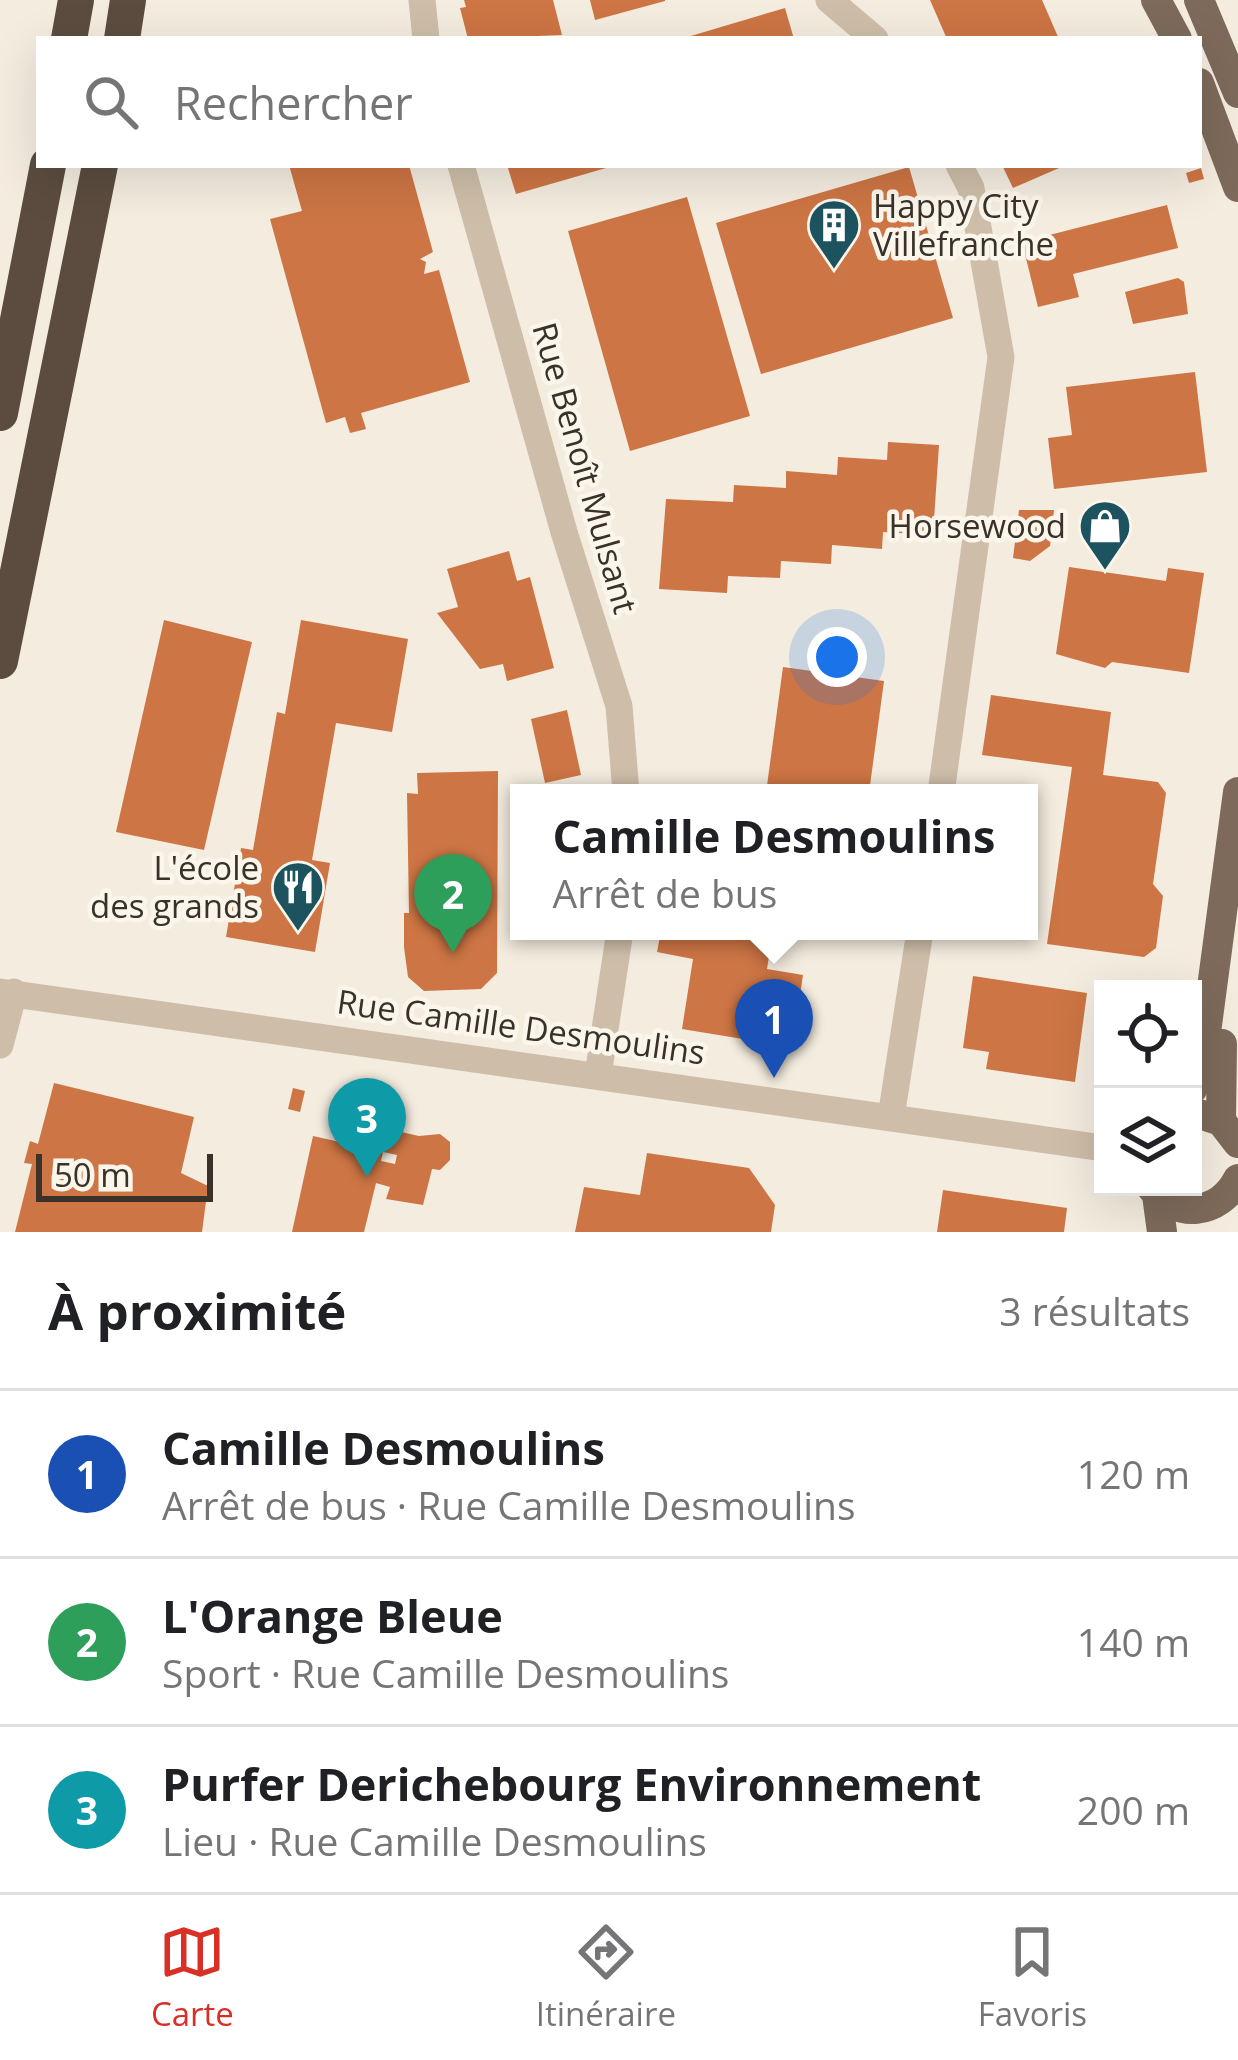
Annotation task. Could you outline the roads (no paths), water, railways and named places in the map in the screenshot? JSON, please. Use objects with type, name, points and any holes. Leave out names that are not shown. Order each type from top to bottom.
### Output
[{"type":"highway","points":[[70,36],[76,0]]},
{"type":"highway","points":[[122,36],[128,0]]},
{"type":"highway","points":[[0,413],[47,168]]},
{"type":"highway","points":[[0,661],[99,168]]},
{"type":"main road","points":[[1156,0],[1175,36]]},
{"type":"main road","points":[[1199,0],[1238,93]]},
{"type":"main road","points":[[1202,91],[1238,188]]},
{"type":"main road","points":[[1202,1062],[1238,792]]},
{"type":"main road","points":[[1218,1125],[1217,1073],[1238,924]]},
{"type":"main road","points":[[1160,1196],[1197,1221],[1237,1183]]},
{"type":"main road","points":[[1155,1196],[1162,1232]]},
{"type":"street","points":[[422,0],[426,36]]},
{"type":"street","points":[[829,0],[871,36]]},
{"type":"street","name":"Rue Benoît Mulsant","points":[[462,168],[564,532],[619,706],[625,784]]},
{"type":"street","points":[[942,784],[1001,357],[971,188],[960,168]]},
{"type":"street","points":[[598,1075],[619,940]]},
{"type":"street","points":[[891,1117],[919,940]]},
{"type":"street","points":[[0,1045],[7,992]]},
{"type":"street","name":"Rue Camille Desmoulins","points":[[7,992],[1094,1147]]},
{"type":"place","name":"Happy City Villefranche","points":[[834,271]]},
{"type":"place","name":"Horsewood","points":[[1105,572]]},
{"type":"place","name":"L'école des grands","points":[[298,933]]},
{"type":"place","name":"L'Orange Bleue","points":[[453,953]]},
{"type":"place","name":"Camille Desmoulins","points":[[774,1078]]},
{"type":"place","name":"Purfer Derichebourg Environnement","points":[[367,1177]]}]
